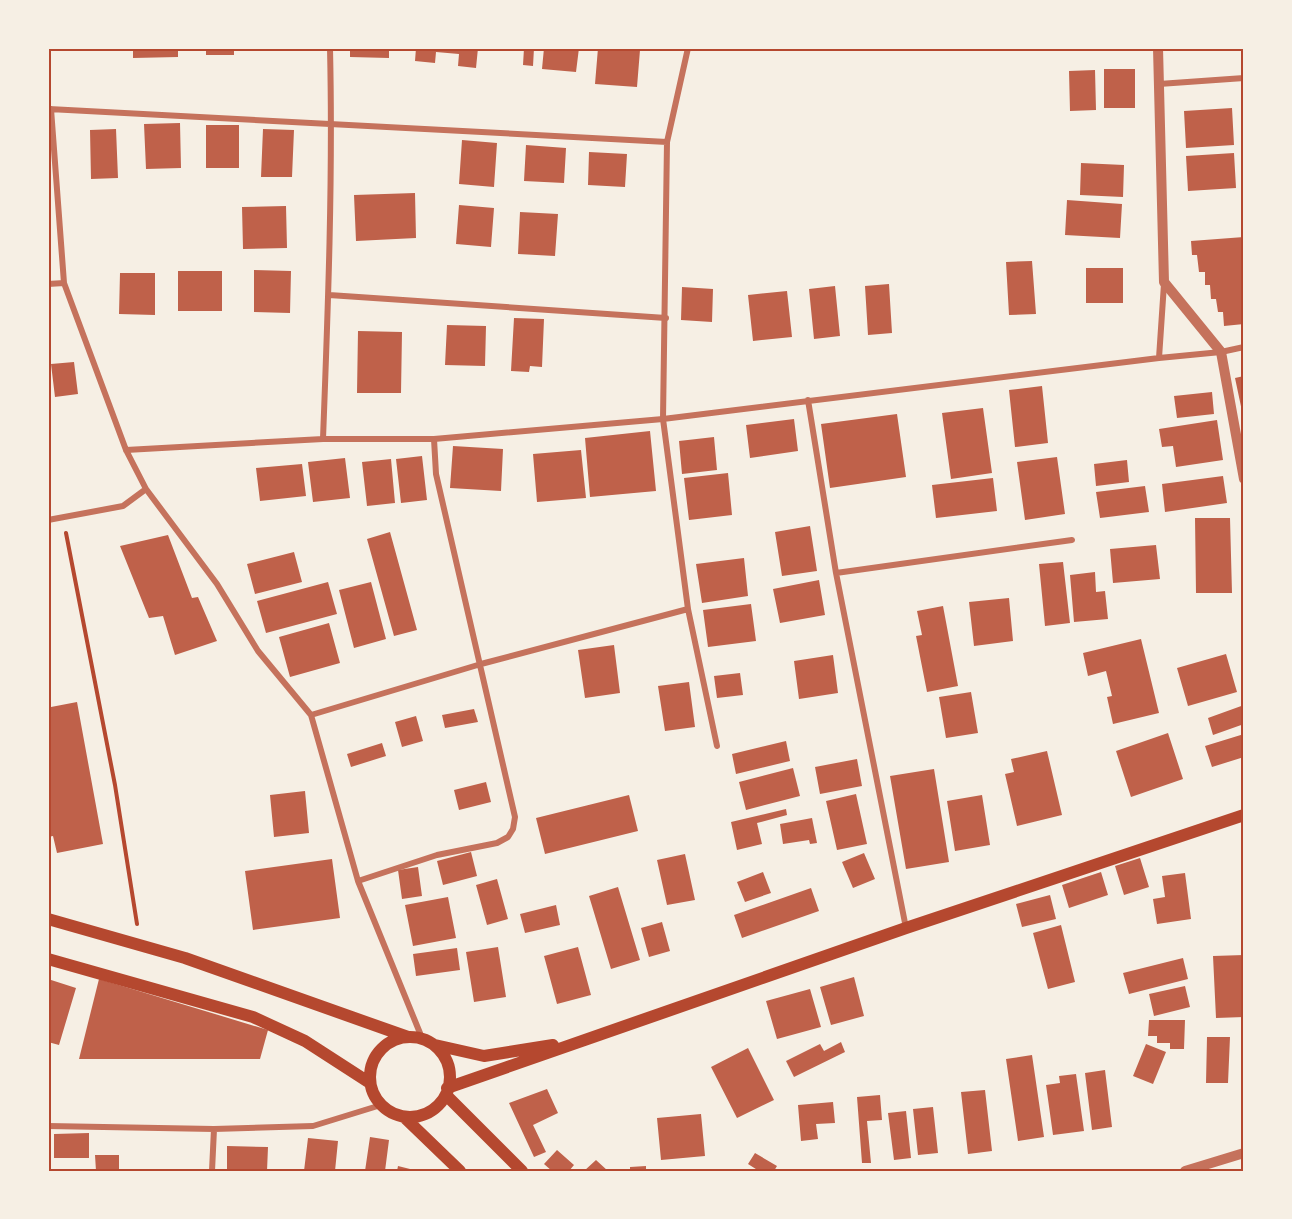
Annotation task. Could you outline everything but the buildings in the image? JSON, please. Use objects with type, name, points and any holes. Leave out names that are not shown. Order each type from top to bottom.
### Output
[{"type":"main road","points":[[447,1091],[906,928],[1244,815]]},
{"type":"main road","points":[[48,919],[185,958],[408,1037],[422,1038],[434,1045],[443,1055],[449,1068],[450,1081],[438,1105],[429,1112],[404,1117],[381,1106],[370,1083],[370,1071],[374,1058],[383,1047],[394,1040],[408,1037]]},
{"type":"main road","points":[[48,959],[253,1017],[304,1041],[370,1083]]},
{"type":"main road","points":[[434,1045],[484,1056],[584,1041]]},
{"type":"main road","points":[[447,1091],[522,1171]]},
{"type":"main road","points":[[404,1117],[460,1171]]},
{"type":"street","points":[[323,439],[329,295],[332,124],[330,48]]},
{"type":"street","points":[[688,48],[667,142],[663,419],[688,609],[717,746]]},
{"type":"street","points":[[1158,48],[1164,282],[1159,358]]},
{"type":"street","points":[[1159,84],[1244,78]]},
{"type":"street","points":[[422,1038],[358,881],[311,715],[258,651],[217,584],[146,489],[126,450],[64,284],[50,109],[667,142]]},
{"type":"street","points":[[1164,282],[1221,352],[1244,479]]},
{"type":"street","points":[[48,284],[64,284]]},
{"type":"street","points":[[329,295],[666,318]]},
{"type":"street","points":[[126,450],[323,439],[434,439],[663,419],[1221,352],[1244,347]]},
{"type":"street","points":[[808,400],[836,573],[906,928]]},
{"type":"street","points":[[358,881],[437,855],[497,843],[508,837],[513,829],[515,817],[436,474],[434,439]]},
{"type":"street","points":[[48,520],[123,506],[146,489]]},
{"type":"street","points":[[836,573],[1072,540]]},
{"type":"street","points":[[311,715],[481,664],[688,609]]},
{"type":"street","points":[[48,1126],[214,1129],[313,1126],[381,1106]]},
{"type":"street","points":[[212,1171],[214,1129]]},
{"type":"street","points":[[1185,1171],[1244,1153]]},
{"type":"path","points":[[63,517],[115,785],[140,946]]}]
